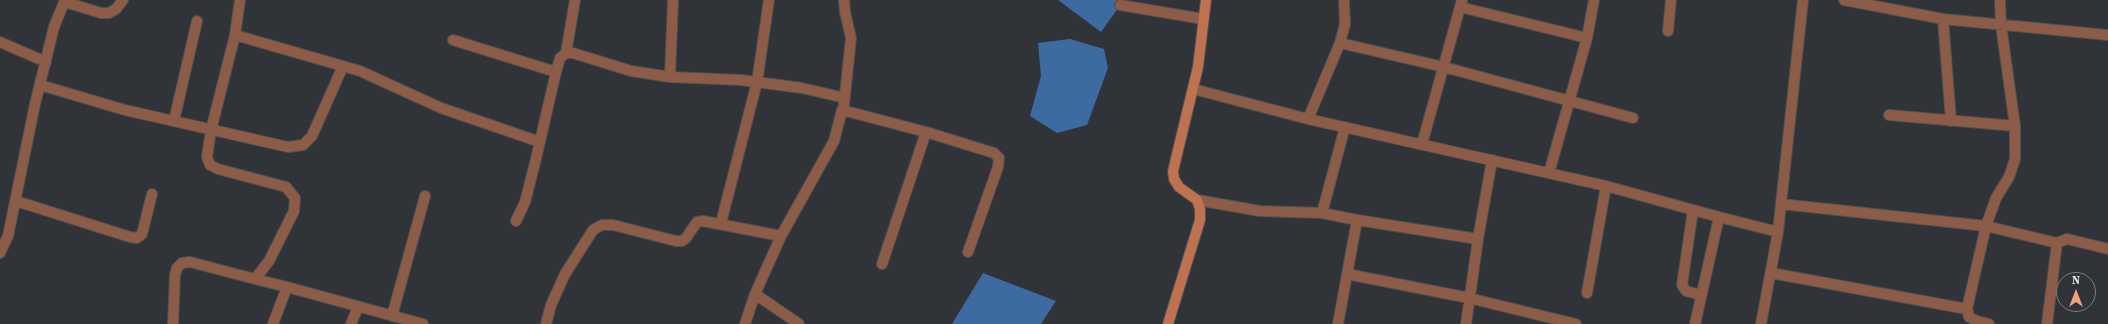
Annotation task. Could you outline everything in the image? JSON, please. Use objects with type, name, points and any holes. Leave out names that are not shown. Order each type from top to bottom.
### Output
[{"type":"street","points":[[0,253],[4,235],[16,202],[40,85],[54,27],[65,1],[101,13],[109,13],[116,9],[122,0]]},
{"type":"street","points":[[240,0],[236,35],[207,150],[210,165],[218,169],[286,188],[295,198],[294,210],[269,261],[255,279]]},
{"type":"street","points":[[566,53],[574,0]]},
{"type":"street","points":[[670,77],[674,0]]},
{"type":"street","points":[[721,223],[757,82],[769,0]]},
{"type":"street","points":[[745,324],[755,294],[781,236],[834,141],[845,98],[851,38],[844,0]]},
{"type":"street","points":[[1206,0],[1198,67],[1173,171],[1174,179],[1179,187],[1197,200],[1260,210],[1322,212],[1357,220],[1478,238]]},
{"type":"street","points":[[1308,119],[1340,43],[1345,24],[1344,0]]},
{"type":"street","points":[[1549,173],[1571,101],[1587,38],[1594,0]]},
{"type":"street","points":[[1668,31],[1671,0]]},
{"type":"street","points":[[1761,324],[1778,232],[1800,6],[1803,0]]},
{"type":"street","points":[[1844,0],[1944,19],[2108,35]]},
{"type":"street","points":[[1989,324],[1969,317],[1967,309],[1986,226],[1996,198],[2009,177],[2015,159],[2015,126],[2001,25],[2000,0]]},
{"type":"street","points":[[1422,144],[1461,3],[1587,38]]},
{"type":"street","points":[[1120,5],[1203,19]]},
{"type":"street","points":[[1944,19],[1951,121]]},
{"type":"street","points":[[174,121],[198,21]]},
{"type":"street","points":[[236,35],[343,66],[392,84],[413,96],[441,108],[540,142]]},
{"type":"street","points":[[453,40],[556,72]]},
{"type":"street","points":[[0,42],[46,62]]},
{"type":"street","points":[[1340,43],[1444,67],[1633,118]]},
{"type":"street","points":[[516,221],[525,202],[560,58],[566,53],[573,53],[631,72],[670,77],[757,82],[802,88],[845,98]]},
{"type":"street","points":[[40,85],[174,121],[288,147],[303,145],[312,136],[322,119],[343,66]]},
{"type":"street","points":[[1193,89],[1308,119],[1606,186],[1778,232]]},
{"type":"street","points":[[842,110],[926,132],[994,153],[998,158],[998,167],[968,252]]},
{"type":"street","points":[[1889,115],[2015,126]]},
{"type":"street","points":[[1322,212],[1345,127]]},
{"type":"street","points":[[882,264],[926,132]]},
{"type":"street","points":[[1466,324],[1478,238],[1492,160]]},
{"type":"street","points":[[1587,293],[1606,186]]},
{"type":"street","points":[[16,202],[137,238],[142,234],[152,194]]},
{"type":"street","points":[[392,316],[425,196]]},
{"type":"street","points":[[1168,324],[1200,220],[1200,209],[1197,200]]},
{"type":"street","points":[[1781,204],[1986,226],[2057,243],[2067,238],[2108,250]]},
{"type":"street","points":[[1693,210],[1682,285],[1686,291],[1701,295]]},
{"type":"street","points":[[1695,324],[1719,217]]},
{"type":"street","points":[[1338,324],[1357,220]]},
{"type":"street","points":[[546,324],[551,305],[565,274],[593,230],[602,225],[613,225],[676,242],[682,241],[686,238],[697,222],[708,221],[781,236]]},
{"type":"street","points":[[2048,324],[2057,243]]},
{"type":"street","points":[[173,324],[175,275],[177,268],[182,263],[190,262],[423,324]]},
{"type":"street","points":[[1771,273],[1967,309]]},
{"type":"street","points":[[1347,274],[1469,298],[1576,324]]},
{"type":"street","points":[[273,324],[287,287]]},
{"type":"street","points":[[755,294],[799,324]]},
{"type":"street","points":[[351,324],[358,307]]},
{"type":"water","points":[[1058,0],[1124,0],[1101,32]]},
{"type":"water","points":[[1070,39],[1104,49],[1108,68],[1087,125],[1057,133],[1030,116],[1041,76],[1038,43]]},
{"type":"water","points":[[983,273],[1056,301],[1041,324],[952,324]]}]
